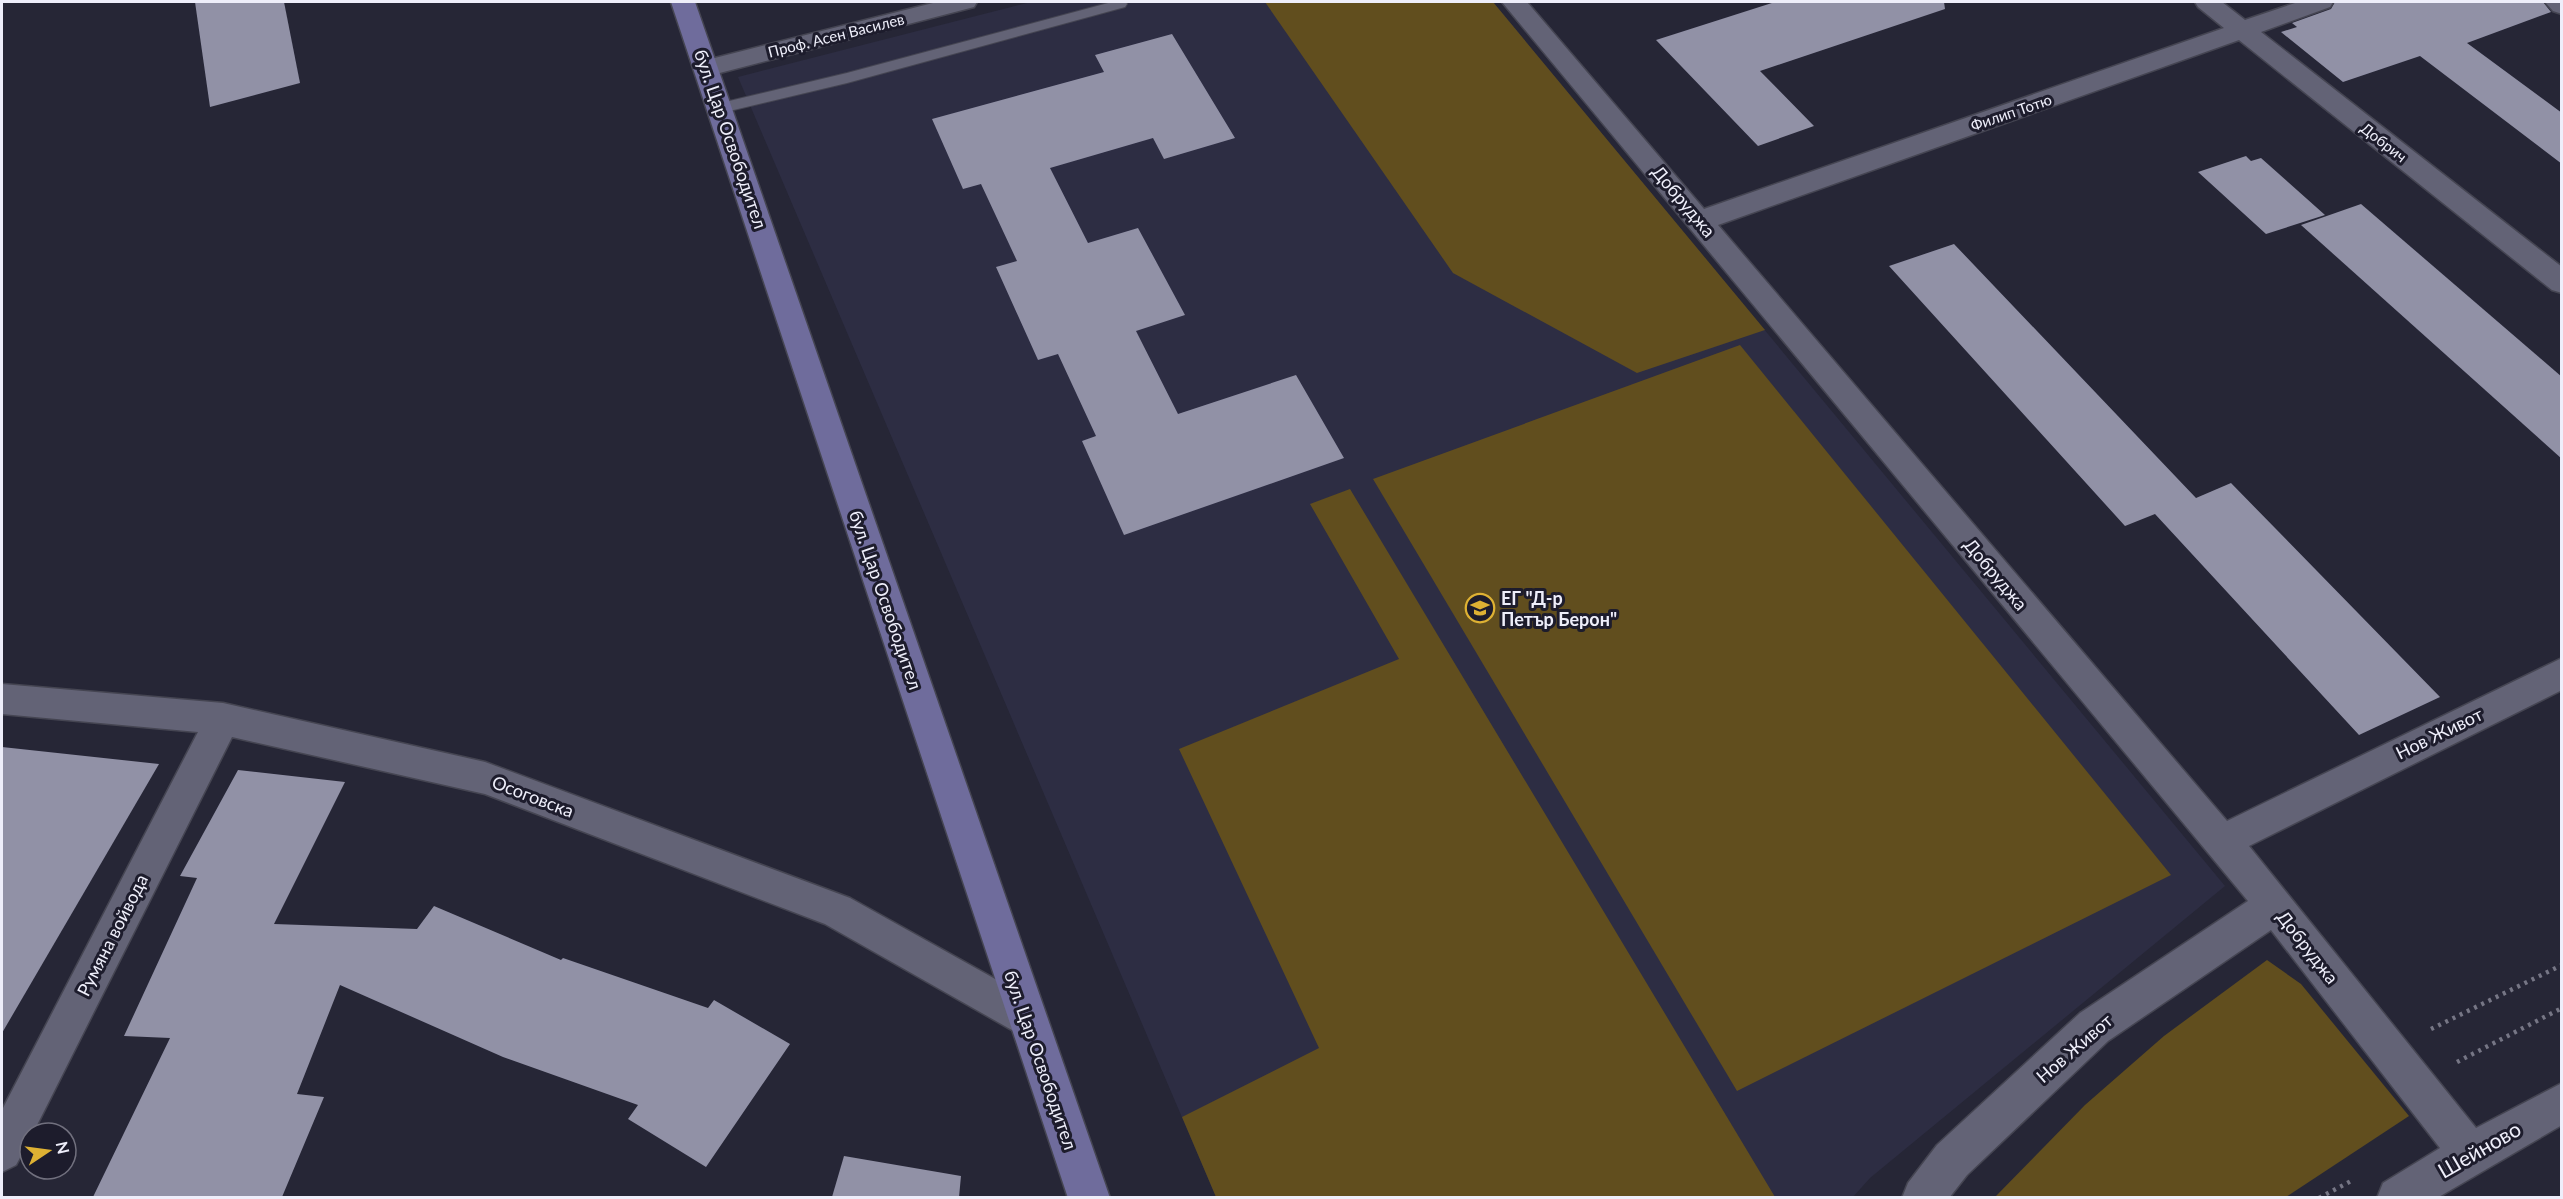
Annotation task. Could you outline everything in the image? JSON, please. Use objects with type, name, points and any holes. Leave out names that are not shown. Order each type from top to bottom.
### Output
[{"type":"main road","name":"бул. Цар Освободител","points":[[684,2],[1026,1018],[1089,1197]]},
{"type":"street","name":"Проф. Асен Василев","points":[[708,68],[965,2]]},
{"type":"street","name":"Добруджа","points":[[1514,2],[1701,221],[2275,905],[2470,1153]]},
{"type":"street","name":"Добрич","points":[[2206,2],[2562,283]]},
{"type":"street","name":"Филип Тотю","points":[[1701,221],[2321,2]]},
{"type":"street","points":[[2557,2],[2562,6]]},
{"type":"street","name":"Нов Живот","points":[[2221,842],[2562,673]]},
{"type":"street","name":"Осоговска","points":[[2,699],[224,719],[485,778],[837,911],[1026,1018]]},
{"type":"street","name":"Румяна войвода","points":[[2,1151],[224,719]]},
{"type":"street","name":"Нов Живот","points":[[1923,1197],[1952,1160],[2094,1027],[2275,905]]},
{"type":"street","name":"Шейново","points":[[2398,1197],[2470,1153],[2562,1103]]},
{"type":"lane","points":[[721,108],[847,78],[1120,4]]},
{"type":"path","points":[[2388,1051],[2562,965]]},
{"type":"shaded area","name":"ЕГ \"Д-р Петър Берон\"","points":[[1031,2],[1493,2],[2225,886],[1870,1178],[1853,1197],[1216,1197],[738,77]]},
{"type":"shaded area","points":[[1265,2],[1493,2],[1765,330],[1637,373],[1453,273]]},
{"type":"shaded area","points":[[1740,345],[2171,875],[1737,1091],[1373,479]]},
{"type":"shaded area","points":[[1350,489],[1775,1197],[1216,1197],[1182,1117],[1319,1048],[1179,749],[1399,659],[1310,504]]},
{"type":"shaded area","points":[[2267,960],[2301,984],[2409,1116],[2286,1197],[1995,1197],[2085,1105],[2164,1036]]},
{"type":"building","points":[[195,2],[284,2],[300,83],[210,107]]},
{"type":"building","points":[[1775,2],[1944,2],[1945,9],[1760,71],[1814,126],[1758,146],[1656,40]]},
{"type":"building","points":[[2335,2],[2543,2],[2551,12],[2467,43],[2562,113],[2562,164],[2420,56],[2343,82],[2281,32],[2297,27],[2292,23],[2331,9]]},
{"type":"building","points":[[1172,34],[1235,138],[1164,159],[1153,138],[1050,168],[1088,243],[1138,228],[1185,315],[1136,331],[1178,414],[1296,375],[1344,458],[1124,535],[1082,441],[1096,436],[1058,354],[1038,360],[996,267],[1017,261],[981,184],[963,189],[932,119],[1104,72],[1095,55]]},
{"type":"building","points":[[2246,156],[2251,161],[2261,158],[2325,215],[2266,234],[2198,172]]},
{"type":"building","points":[[2361,204],[2562,377],[2562,459],[2301,225]]},
{"type":"building","points":[[1954,244],[2196,498],[2231,483],[2440,697],[2359,735],[2155,514],[2125,526],[1889,266]]},
{"type":"building","points":[[2,747],[159,764],[2,1033]]},
{"type":"building","points":[[238,770],[345,782],[274,924],[417,929],[434,906],[561,960],[563,958],[708,1008],[714,1000],[790,1044],[706,1167],[628,1119],[638,1105],[503,1057],[340,985],[297,1094],[324,1097],[282,1197],[93,1197],[170,1038],[124,1036],[197,878],[180,876]]},
{"type":"building","points":[[844,1156],[961,1176],[959,1197],[832,1197]]},
{"type":"place","name":"ЕГ \"Д-р Петър Берон\"","points":[[1480,608]]}]
